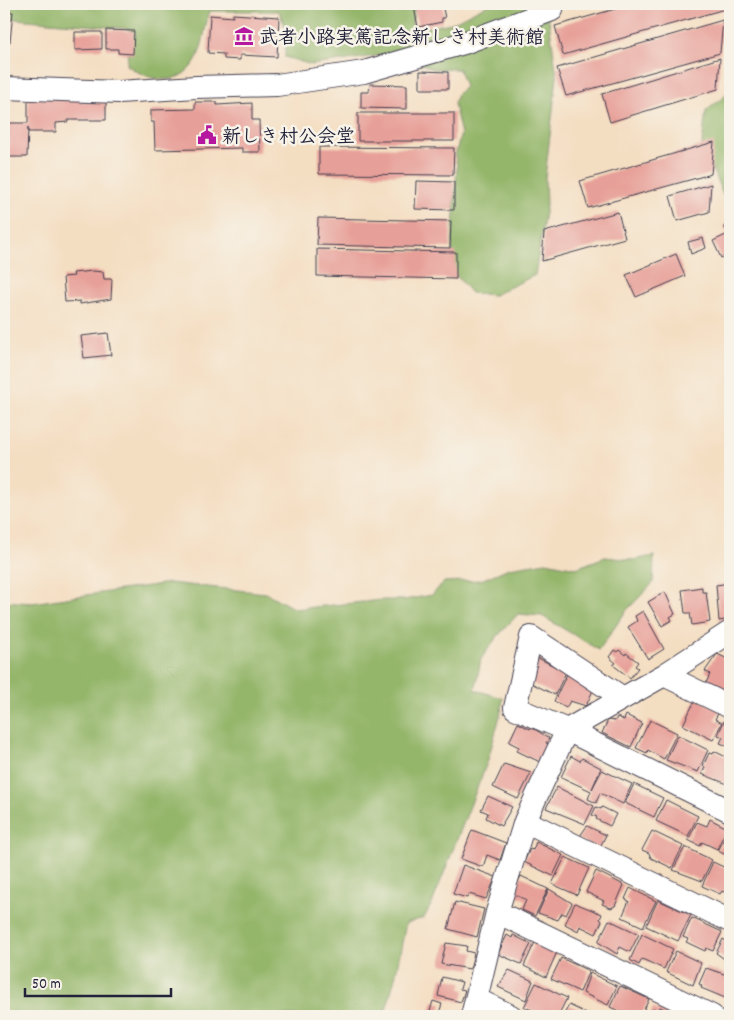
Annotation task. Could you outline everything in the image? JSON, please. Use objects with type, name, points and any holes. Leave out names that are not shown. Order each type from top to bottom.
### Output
[{"type":"street","points":[[4,88],[119,92],[196,87],[277,86],[364,72],[455,45],[552,10],[551,4]]},
{"type":"street","points":[[511,1016],[474,1008],[497,912],[525,821],[567,730],[664,675],[730,632]]},
{"type":"street","points":[[623,698],[531,638],[515,708],[567,730],[730,810]]},
{"type":"street","points":[[664,675],[730,707]]},
{"type":"street","points":[[525,821],[730,921]]},
{"type":"street","points":[[497,912],[712,1016]]},
{"type":"green space","points":[[4,4],[415,4],[412,23],[418,29],[452,23],[489,4],[536,4],[548,14],[557,76],[545,177],[546,206],[535,275],[494,295],[471,293],[453,272],[452,246],[457,166],[455,156],[461,134],[454,104],[457,94],[465,87],[459,69],[433,69],[397,53],[312,65],[285,57],[286,30],[279,11],[210,11],[200,51],[192,66],[175,78],[156,78],[146,76],[127,65],[130,29],[4,18]]},
{"type":"green space","points":[[730,92],[730,195],[723,195],[702,144],[706,111]]},
{"type":"green space","points":[[654,556],[653,583],[626,611],[599,650],[542,616],[518,614],[496,638],[481,659],[475,690],[503,698],[488,760],[433,901],[424,918],[406,923],[395,978],[384,1016],[4,1016],[4,601],[32,603],[169,583],[266,593],[295,609],[382,600],[404,600],[432,595],[444,582],[481,580],[509,568],[546,562],[576,568],[605,557],[633,560]]},
{"type":"building","points":[[418,4],[442,4],[445,18],[442,18],[442,22],[418,27],[414,7],[419,7]]},
{"type":"building","points":[[633,4],[725,4],[725,9],[563,55],[555,26]]},
{"type":"building","points":[[4,11],[13,12],[10,42],[4,41]]},
{"type":"building","name":"武者小路実篤記念新しき村美術館","points":[[233,14],[279,17],[277,57],[240,55],[240,60],[224,59],[224,54],[208,53],[210,15],[233,17]]},
{"type":"building","points":[[723,20],[720,53],[566,96],[557,68]]},
{"type":"building","points":[[106,30],[134,31],[133,54],[118,53],[118,49],[106,49]]},
{"type":"building","points":[[75,32],[102,32],[102,49],[75,50]]},
{"type":"building","points":[[720,58],[718,89],[610,122],[602,94]]},
{"type":"building","points":[[420,71],[448,72],[448,89],[420,89]]},
{"type":"building","points":[[370,84],[407,85],[407,109],[361,108],[361,92],[369,92]]},
{"type":"building","points":[[28,98],[82,99],[82,102],[106,102],[106,120],[68,120],[68,122],[56,123],[56,132],[28,132],[28,127],[27,157],[8,157],[8,123],[28,123]]},
{"type":"building","name":"新しき村公会堂","points":[[195,102],[217,102],[217,105],[252,103],[252,120],[259,120],[260,152],[242,152],[242,148],[155,150],[154,122],[151,122],[151,110],[195,109]]},
{"type":"building","points":[[358,113],[454,113],[454,141],[358,141]]},
{"type":"building","points":[[714,142],[711,174],[588,208],[580,181]]},
{"type":"building","points":[[319,147],[454,148],[453,175],[319,174]]},
{"type":"building","points":[[416,181],[454,182],[454,210],[415,209]]},
{"type":"building","points":[[711,184],[709,212],[677,221],[670,196]]},
{"type":"building","points":[[618,212],[625,238],[542,261],[544,232]]},
{"type":"building","points":[[318,218],[451,221],[450,248],[317,245]]},
{"type":"building","points":[[730,224],[730,254],[721,258],[713,241],[728,234],[724,226]]},
{"type":"building","points":[[703,238],[706,248],[691,254],[688,242]]},
{"type":"building","points":[[317,249],[456,252],[456,279],[317,276]]},
{"type":"building","points":[[676,254],[685,276],[636,297],[626,275]]},
{"type":"building","points":[[103,272],[104,279],[112,279],[111,299],[80,304],[80,301],[65,302],[63,277],[74,276],[73,273]]},
{"type":"building","points":[[108,333],[111,355],[84,358],[81,336]]},
{"type":"building","points":[[730,583],[730,619],[719,621],[716,585]]},
{"type":"building","points":[[702,587],[702,592],[706,592],[710,622],[692,625],[690,613],[685,613],[682,590]]},
{"type":"building","points":[[665,592],[675,614],[670,617],[672,620],[662,626],[648,602]]},
{"type":"building","points":[[643,611],[664,649],[648,659],[628,627],[637,621],[635,616]]},
{"type":"building","points":[[614,650],[617,652],[619,650],[625,655],[626,653],[638,662],[635,666],[638,668],[630,678],[613,665],[616,663],[609,657]]},
{"type":"building","points":[[717,654],[730,660],[730,681],[725,692],[706,683],[710,674],[705,671]]},
{"type":"building","points":[[538,658],[566,672],[555,695],[527,681]]},
{"type":"building","points":[[567,674],[594,688],[586,706],[570,701],[566,708],[554,701]]},
{"type":"building","points":[[696,698],[720,710],[715,719],[722,723],[713,740],[683,725]]},
{"type":"building","points":[[626,715],[642,723],[631,747],[602,733],[608,720],[615,721],[617,717],[624,720]]},
{"type":"building","points":[[650,720],[677,733],[664,759],[648,750],[647,753],[636,748]]},
{"type":"building","points":[[724,721],[729,723],[730,721],[730,747],[720,743],[723,737],[718,735]]},
{"type":"building","points":[[518,723],[530,729],[531,727],[549,738],[546,743],[549,744],[540,762],[517,751],[519,747],[509,742]]},
{"type":"building","points":[[678,735],[708,750],[698,772],[666,760]]},
{"type":"building","points":[[714,751],[730,759],[730,785],[702,774],[705,767],[703,766],[709,753],[713,754]]},
{"type":"building","points":[[571,756],[580,761],[582,758],[601,768],[592,789],[602,770],[632,784],[623,804],[600,793],[596,803],[588,799],[591,791],[561,777]]},
{"type":"building","points":[[504,764],[531,773],[518,799],[493,787]]},
{"type":"building","points":[[634,784],[663,798],[654,817],[625,803]]},
{"type":"building","points":[[557,787],[594,806],[585,824],[546,808]]},
{"type":"building","points":[[488,796],[512,807],[501,826],[486,818],[488,813],[481,810]]},
{"type":"building","points":[[666,800],[698,816],[688,836],[656,821]]},
{"type":"building","points":[[596,807],[601,809],[602,807],[616,814],[610,826],[592,815]]},
{"type":"building","points":[[710,819],[727,828],[717,849],[702,842],[700,846],[688,840],[697,822],[707,826]]},
{"type":"building","points":[[587,826],[606,835],[599,849],[578,839]]},
{"type":"building","points":[[730,826],[730,857],[718,851]]},
{"type":"building","points":[[472,830],[506,843],[500,860],[487,855],[483,867],[461,859]]},
{"type":"building","points":[[652,831],[683,846],[672,868],[651,858],[649,853],[642,850]]},
{"type":"building","points":[[536,842],[563,855],[553,876],[524,862],[530,849],[533,850]]},
{"type":"building","points":[[685,847],[712,860],[702,881],[673,870]]},
{"type":"building","points":[[565,857],[589,868],[577,895],[552,884]]},
{"type":"building","points":[[713,862],[730,870],[730,895],[722,891],[720,894],[702,886]]},
{"type":"building","points":[[463,865],[496,877],[486,899],[469,894],[467,898],[453,894]]},
{"type":"building","points":[[596,871],[624,885],[615,906],[611,908],[602,904],[604,901],[586,892]]},
{"type":"building","points":[[521,876],[548,889],[535,916],[522,910],[526,900],[512,893]]},
{"type":"building","points":[[630,888],[656,901],[643,927],[622,917],[629,901],[625,899]]},
{"type":"building","points":[[549,889],[572,903],[566,915],[562,913],[558,920],[538,913]]},
{"type":"building","points":[[658,900],[691,915],[678,941],[646,926]]},
{"type":"building","points":[[455,902],[484,909],[477,937],[448,929]]},
{"type":"building","points":[[575,903],[602,914],[600,919],[602,921],[596,934],[580,926],[578,931],[565,924]]},
{"type":"building","points":[[692,918],[722,932],[713,951],[706,948],[705,951],[686,942],[688,939],[683,937]]},
{"type":"building","points":[[609,920],[639,934],[630,952],[620,947],[617,954],[598,942]]},
{"type":"building","points":[[642,934],[673,949],[664,969],[642,959],[639,965],[630,960]]},
{"type":"building","points":[[507,935],[512,938],[513,935],[531,944],[521,964],[498,954]]},
{"type":"building","points":[[723,939],[730,943],[730,963],[716,953]]},
{"type":"building","points":[[535,942],[557,952],[546,977],[524,966]]},
{"type":"building","points":[[446,943],[467,946],[466,951],[474,953],[470,969],[441,964]]},
{"type":"building","points":[[676,951],[701,963],[693,985],[666,972]]},
{"type":"building","points":[[561,958],[589,971],[580,992],[551,979]]},
{"type":"building","points":[[706,968],[730,976],[730,1000],[701,988],[702,986],[699,984]]},
{"type":"building","points":[[509,970],[533,981],[526,1000],[498,987]]},
{"type":"building","points":[[590,973],[617,986],[608,1005],[583,993]]},
{"type":"building","points":[[442,977],[462,982],[460,989],[465,990],[461,1002],[438,996]]},
{"type":"building","points":[[536,983],[567,998],[558,1016],[548,1016],[524,1007]]},
{"type":"building","points":[[620,986],[649,999],[641,1016],[630,1016],[610,1007]]},
{"type":"building","points":[[433,1001],[442,1004],[439,1013],[430,1011]]},
{"type":"building","points":[[569,1005],[588,1014],[596,1016],[563,1016]]},
{"type":"building","points":[[660,1007],[678,1016],[650,1016],[653,1008],[658,1011]]},
{"type":"place","name":"武者小路実篤記念新しき村美術館","points":[[244,36]]},
{"type":"place","name":"新しき村公会堂","points":[[207,135]]}]
